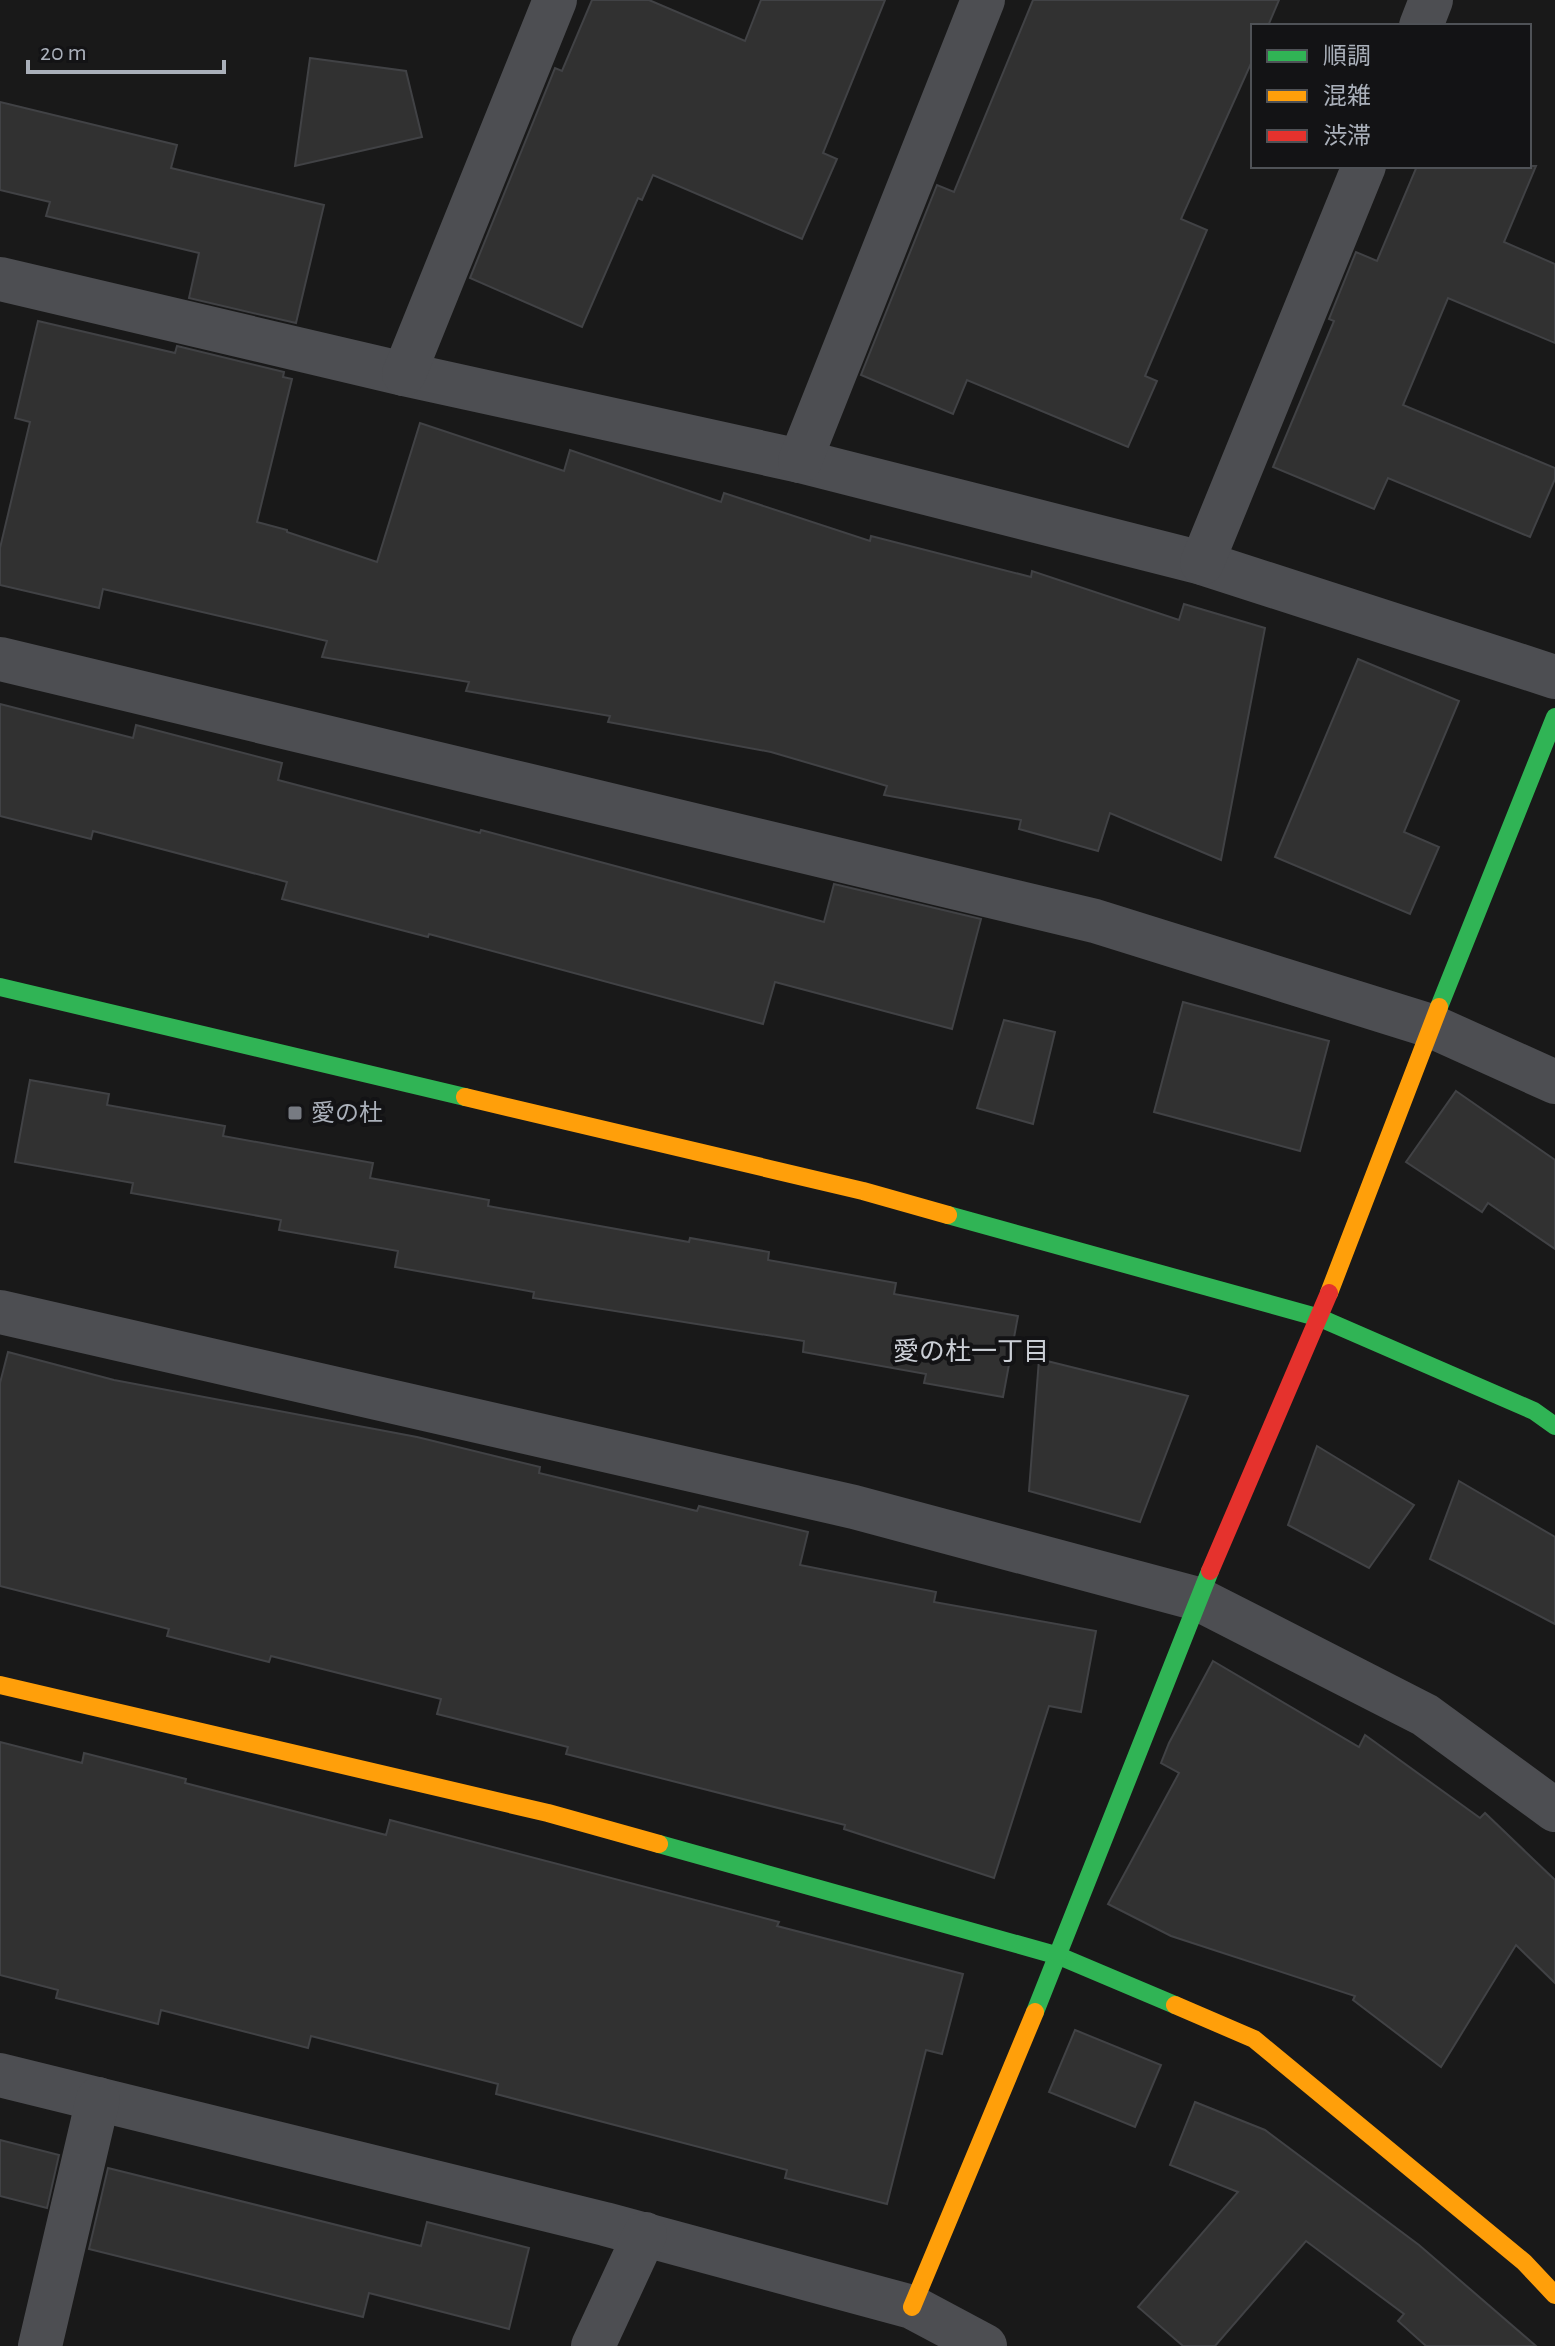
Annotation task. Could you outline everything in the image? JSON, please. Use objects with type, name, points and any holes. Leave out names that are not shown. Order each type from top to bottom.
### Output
[{"type":"street","points":[[404,374],[555,0]]},
{"type":"street","points":[[800,461],[983,0]]},
{"type":"street","points":[[1422,24],[1431,0]]},
{"type":"street","points":[[1202,563],[1363,168]]},
{"type":"street","points":[[0,279],[404,374],[800,461],[1202,563],[1555,677]]},
{"type":"street","points":[[0,659],[1095,921],[1431,1026],[1555,1082]]},
{"type":"street","points":[[912,2307],[1059,1956],[1198,1599],[1320,1318],[1431,1026],[1555,717]]},
{"type":"street","points":[[0,987],[863,1191],[1320,1318],[1534,1411],[1555,1426]]},
{"type":"street","points":[[0,1312],[854,1507],[1198,1599],[1425,1715],[1555,1810]]},
{"type":"street","points":[[0,1685],[548,1813],[1059,1956],[1254,2039],[1524,2262],[1555,2295]]},
{"type":"street","points":[[0,2075],[645,2234],[912,2307],[985,2346]]},
{"type":"street","points":[[40,2346],[98,2099]]},
{"type":"street","points":[[593,2346],[645,2234]]},
{"type":"building","points":[[592,0],[649,0],[745,41],[761,0],[885,0],[823,153],[837,159],[802,239],[653,175],[642,200],[638,198],[582,327],[470,278],[555,68],[562,71]]},
{"type":"building","points":[[1033,0],[1279,0],[1269,24],[1251,24],[1251,63],[1181,219],[1207,230],[1145,376],[1157,381],[1128,447],[967,380],[953,414],[861,375],[937,185],[954,192]]},
{"type":"building","points":[[310,58],[406,71],[422,137],[295,166]]},
{"type":"building","points":[[0,102],[177,145],[171,168],[324,205],[296,323],[189,298],[199,253],[46,216],[50,202],[0,190]]},
{"type":"building","points":[[1536,166],[1504,242],[1555,264],[1555,343],[1448,298],[1403,405],[1555,468],[1555,479],[1530,537],[1388,478],[1374,509],[1273,467],[1334,321],[1329,319],[1356,252],[1377,261],[1416,168]]},
{"type":"building","points":[[38,321],[175,353],[177,346],[284,372],[283,377],[292,379],[257,522],[377,562],[420,423],[564,471],[570,450],[721,502],[724,493],[870,541],[871,536],[1031,577],[1032,571],[1179,620],[1184,604],[1265,628],[1221,860],[1110,813],[1098,851],[1019,829],[1021,820],[884,795],[887,786],[771,752],[608,722],[610,716],[466,691],[469,682],[322,657],[327,641],[103,589],[99,608],[0,585],[0,548],[30,422],[15,418]]},
{"type":"building","points":[[1358,659],[1459,701],[1404,832],[1439,847],[1410,914],[1275,857]]},
{"type":"building","points":[[0,704],[133,738],[136,725],[282,763],[278,780],[480,833],[481,830],[824,922],[834,884],[981,919],[952,1029],[775,982],[763,1024],[429,934],[428,937],[282,899],[287,882],[93,831],[91,839],[0,816]]},
{"type":"building","points":[[1183,1002],[1329,1041],[1300,1151],[1154,1112]]},
{"type":"building","points":[[1004,1020],[1055,1032],[1033,1124],[977,1108]]},
{"type":"building","points":[[30,1080],[109,1094],[107,1105],[225,1126],[223,1136],[373,1163],[370,1178],[489,1200],[488,1206],[689,1242],[690,1238],[769,1252],[768,1260],[896,1283],[894,1294],[1018,1316],[1003,1397],[924,1383],[926,1374],[803,1352],[804,1341],[533,1298],[534,1292],[395,1267],[398,1251],[279,1230],[281,1220],[131,1193],[133,1183],[15,1162]]},
{"type":"building","points":[[1456,1091],[1555,1160],[1555,1249],[1488,1203],[1482,1212],[1406,1162]]},
{"type":"building","points":[[8,1352],[114,1380],[417,1437],[540,1467],[539,1473],[697,1511],[699,1506],[808,1532],[800,1565],[936,1592],[934,1602],[1096,1631],[1081,1712],[1049,1706],[994,1878],[844,1829],[845,1825],[566,1754],[568,1747],[437,1714],[441,1699],[271,1656],[269,1662],[167,1636],[169,1629],[0,1586],[0,1383]]},
{"type":"building","points":[[1039,1359],[1188,1396],[1140,1522],[1029,1491]]},
{"type":"building","points":[[1317,1446],[1414,1505],[1369,1568],[1288,1525]]},
{"type":"building","points":[[1459,1481],[1555,1537],[1555,1624],[1430,1559]]},
{"type":"building","points":[[1213,1661],[1359,1747],[1365,1735],[1480,1818],[1485,1813],[1555,1880],[1555,1983],[1516,1945],[1441,2067],[1353,2000],[1355,1996],[1171,1936],[1108,1904],[1179,1773],[1161,1763]]},
{"type":"building","points":[[0,1742],[82,1763],[84,1753],[186,1779],[185,1783],[386,1835],[390,1820],[779,1922],[777,1926],[963,1974],[942,2054],[926,2050],[887,2204],[785,2178],[787,2170],[496,2094],[498,2084],[311,2036],[308,2048],[161,2010],[158,2024],[56,1998],[58,1990],[0,1975]]},
{"type":"building","points":[[1075,2030],[1161,2065],[1135,2127],[1049,2092]]},
{"type":"building","points":[[1195,2102],[1265,2130],[1419,2245],[1536,2346],[1426,2346],[1398,2321],[1404,2314],[1306,2241],[1215,2346],[1183,2346],[1138,2307],[1238,2192],[1170,2165]]},
{"type":"building","points":[[0,2140],[59,2155],[47,2208],[0,2196]]},
{"type":"building","points":[[108,2168],[421,2246],[427,2222],[529,2248],[509,2329],[369,2293],[363,2317],[89,2249]]},
{"type":"traffic: fast","points":[[1439,1007],[1555,717]]},
{"type":"traffic: fast","points":[[0,987],[465,1097]]},
{"type":"traffic: fast","points":[[948,1215],[1320,1318],[1534,1411],[1555,1426]]},
{"type":"traffic: fast","points":[[1035,2012],[1210,1571]]},
{"type":"traffic: fast","points":[[659,1844],[1059,1956],[1175,2005]]},
{"type":"traffic: slow","points":[[1329,1293],[1439,1007]]},
{"type":"traffic: slow","points":[[465,1097],[863,1191],[948,1215]]},
{"type":"traffic: slow","points":[[0,1685],[548,1813],[659,1844]]},
{"type":"traffic: slow","points":[[1175,2005],[1254,2039],[1524,2262],[1555,2295]]},
{"type":"traffic: slow","points":[[912,2307],[1035,2012]]},
{"type":"traffic: jam","points":[[1210,1571],[1329,1293]]},
{"type":"place","name":"愛の杜","points":[[295,1113]]},
{"type":"district","name":"愛の杜一丁目","points":[[971,1351]]}]
